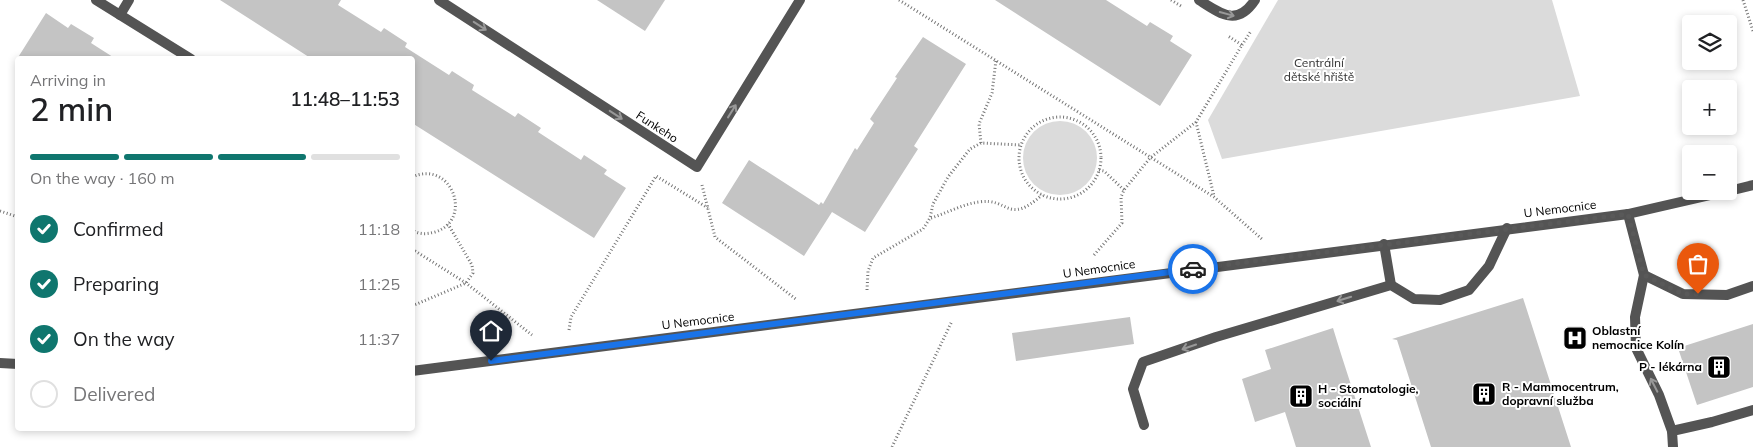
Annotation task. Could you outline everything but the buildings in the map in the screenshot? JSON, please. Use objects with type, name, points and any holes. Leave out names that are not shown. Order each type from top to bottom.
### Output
[{"type":"street","points":[[96,0],[185,56]]},
{"type":"street","points":[[120,15],[129,0]]},
{"type":"street","name":"Funkeho","points":[[439,0],[697,167]]},
{"type":"street","points":[[697,167],[800,0]]},
{"type":"street","points":[[1199,0],[1220,13],[1236,17],[1245,12],[1255,0]]},
{"type":"street","name":"U Nemocnice","points":[[1737,189],[1753,185]]},
{"type":"street","name":"U Nemocnice","points":[[415,371],[1282,257],[1628,214],[1689,200]]},
{"type":"street","points":[[1628,214],[1644,275],[1635,318],[1636,348],[1659,395],[1672,431],[1673,447]]},
{"type":"street","points":[[1144,425],[1132,389],[1143,362],[1216,337],[1391,285],[1414,298],[1440,300],[1469,290],[1489,266],[1507,228]]},
{"type":"street","points":[[1384,244],[1391,285]]},
{"type":"street","points":[[1644,275],[1683,294],[1727,295],[1753,286]]},
{"type":"street","points":[[0,363],[15,364]]},
{"type":"street","points":[[1672,431],[1753,410]]},
{"type":"path","points":[[899,0],[1214,197],[1282,257]]},
{"type":"path","points":[[1171,0],[1186,10]]},
{"type":"path","points":[[1743,0],[1753,31]]},
{"type":"path","points":[[1094,255],[1122,223],[1121,197],[1124,190],[1150,158],[1196,122],[1242,46],[1226,35]]},
{"type":"path","points":[[981,143],[979,124],[992,93],[996,60]]},
{"type":"path","points":[[1081,123],[1086,116]]},
{"type":"path","points":[[1066,118],[1081,123],[1098,143],[1100,154],[1099,170],[1091,184],[1074,196],[1058,198],[1042,195],[1033,189],[1023,176],[1019,161],[1021,144],[1029,132],[1046,120],[1066,118]]},
{"type":"path","points":[[1196,122],[1214,197]]},
{"type":"path","points":[[867,290],[868,271],[873,258],[922,229],[930,218],[934,204],[948,177],[961,158],[981,143],[1021,144]]},
{"type":"path","points":[[697,167],[715,237],[797,300]]},
{"type":"path","points":[[1099,170],[1104,171],[1124,190]]},
{"type":"path","points":[[415,176],[430,174],[440,177],[449,184],[454,193],[456,204],[454,214],[448,224],[439,230],[428,234],[415,231]]},
{"type":"path","points":[[569,331],[572,317],[656,176],[708,208]]},
{"type":"path","points":[[930,218],[980,201],[1014,210],[1025,208],[1042,195]]},
{"type":"path","points":[[0,211],[15,216]]},
{"type":"path","points":[[415,304],[466,284],[473,273],[472,264],[448,224]]},
{"type":"path","points":[[415,251],[466,284],[533,335]]},
{"type":"path","points":[[892,447],[963,300]]},
{"type":"green space","name":"Centrální dětské hřiště","points":[[1278,0],[1552,0],[1580,96],[1222,159],[1208,120]]},
{"type":"green space","points":[[1060,121],[1081,127],[1091,137],[1097,158],[1091,179],[1081,189],[1060,195],[1039,189],[1029,179],[1023,158],[1029,137],[1039,127]]},
{"type":"way so far","points":[[1193,269],[1628,214],[1644,275],[1683,294],[1698,294]]},
{"type":"place","name":"Oblastní nemocnice Kolín","points":[[1575,338]]},
{"type":"place","name":"P - lékárna","points":[[1719,367]]},
{"type":"place","name":"R - Mammocentrum, dopravní služba","points":[[1484,394]]},
{"type":"place","name":"H - Stomatologie, sociální","points":[[1301,396]]},
{"type":"route","points":[[491,361],[1193,269]]}]
